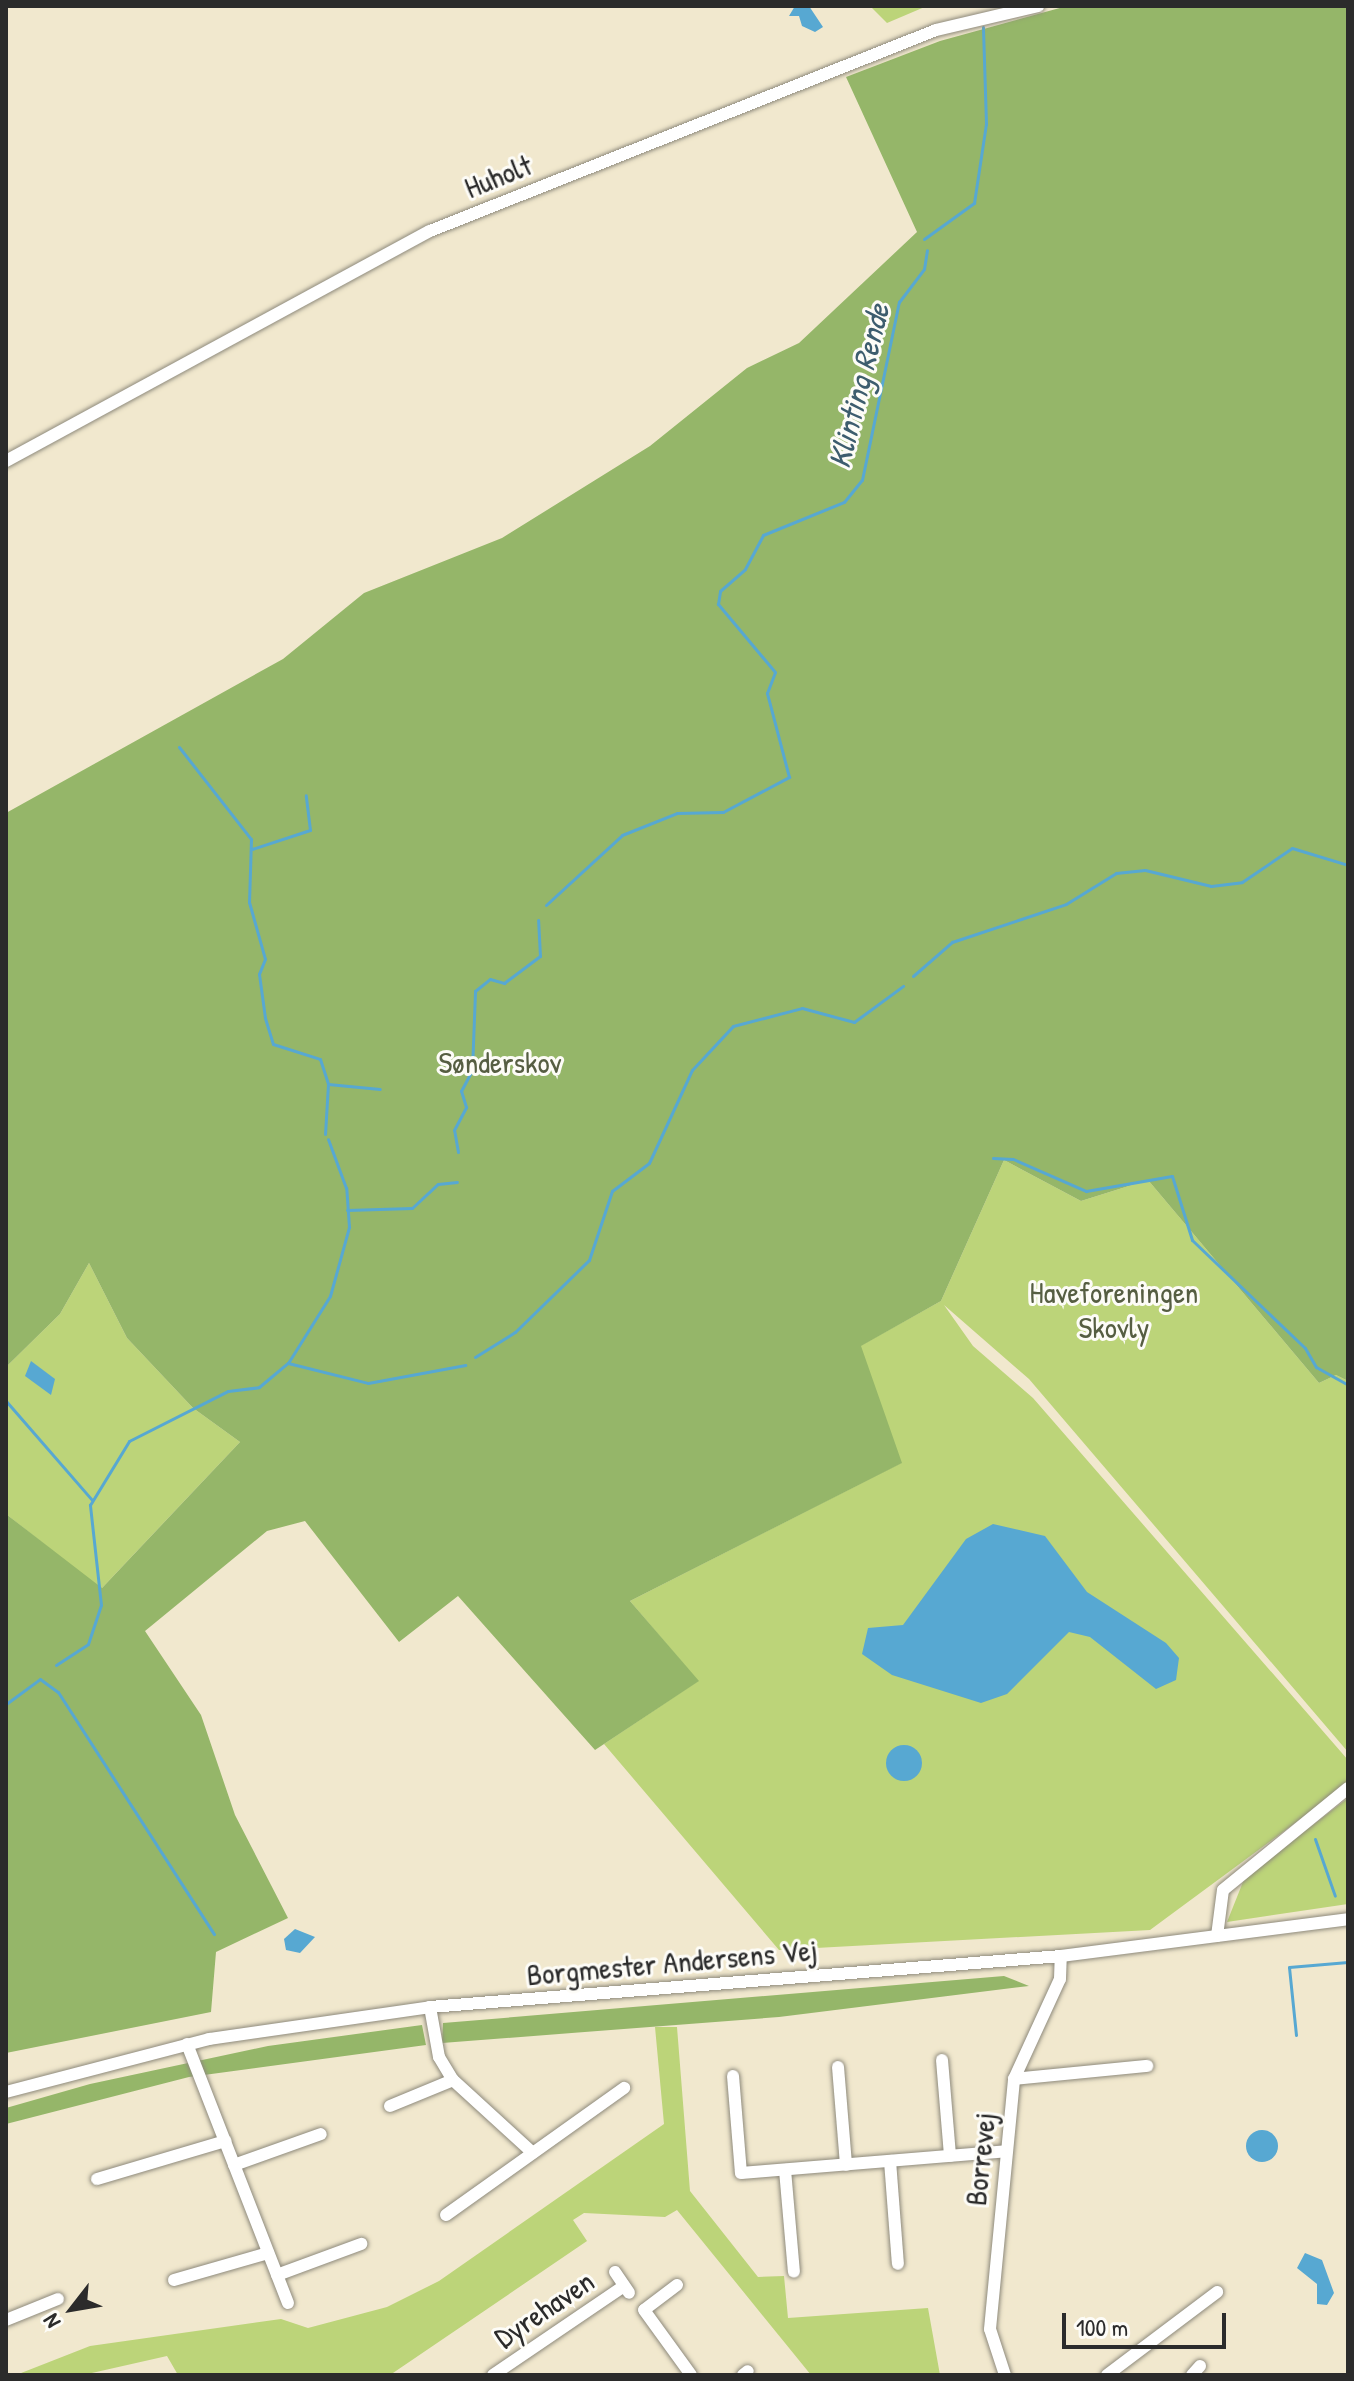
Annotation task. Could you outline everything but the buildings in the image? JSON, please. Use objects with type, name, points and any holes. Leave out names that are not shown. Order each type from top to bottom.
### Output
[{"type":"street","name":"Huholt","points":[[6,461],[430,231],[936,30],[1038,6]]},
{"type":"street","points":[[1217,1936],[1223,1890],[1348,1788]]},
{"type":"street","name":"Borgmester Andersens Vej","points":[[6,2092],[187,2044],[430,2007],[1061,1956],[1348,1919]]},
{"type":"street","name":"Borrevej","points":[[1005,2375],[990,2329],[1014,2079],[1060,1979],[1061,1956]]},
{"type":"street","points":[[430,2007],[439,2057],[453,2080],[533,2153]]},
{"type":"street","points":[[187,2044],[288,2303]]},
{"type":"street","points":[[942,2060],[950,2156]]},
{"type":"street","points":[[1014,2079],[1147,2066]]},
{"type":"street","points":[[838,2067],[846,2165]]},
{"type":"street","points":[[733,2076],[741,2173],[1006,2151]]},
{"type":"street","points":[[390,2106],[453,2080]]},
{"type":"street","points":[[446,2215],[624,2088]]},
{"type":"street","points":[[234,2165],[321,2134]]},
{"type":"street","points":[[97,2179],[225,2141]]},
{"type":"street","points":[[890,2161],[898,2264]]},
{"type":"street","points":[[785,2170],[794,2272]]},
{"type":"street","points":[[277,2275],[361,2244]]},
{"type":"street","points":[[174,2280],[268,2253]]},
{"type":"street","name":"Dyrehaven","points":[[493,2375],[627,2289],[615,2272]]},
{"type":"street","points":[[677,2285],[644,2310],[691,2375]]},
{"type":"street","points":[[1107,2375],[1217,2292]]},
{"type":"street","points":[[6,2320],[58,2299]]},
{"type":"green space","points":[[870,6],[927,6],[887,23]]},
{"type":"green space","name":"Sønderskov","points":[[1067,6],[1348,6],[1348,1381],[1336,1375],[1319,1383],[1148,1180],[1081,1201],[1004,1160],[941,1301],[861,1346],[902,1463],[630,1601],[699,1681],[595,1750],[458,1596],[399,1642],[305,1521],[267,1531],[145,1631],[201,1715],[235,1815],[288,1918],[216,1952],[211,2012],[6,2053],[6,1514],[102,1588],[240,1442],[193,1408],[127,1338],[89,1263],[60,1314],[6,1367],[6,813],[283,659],[364,593],[502,538],[650,446],[747,368],[799,343],[917,232],[846,77],[940,41]]},
{"type":"green space","name":"Haveforeningen Skovly","points":[[1004,1160],[1081,1201],[1148,1180],[1319,1383],[1336,1375],[1348,1381],[1348,1752],[1029,1379],[944,1305],[973,1346],[1033,1398],[1348,1760],[1348,1784],[1150,1930],[779,1950],[604,1744],[698,1681],[630,1601],[901,1463],[860,1346],[941,1301]]},
{"type":"green space","points":[[89,1263],[127,1338],[193,1408],[240,1442],[101,1589],[6,1514],[6,1367],[60,1314]]},
{"type":"green space","points":[[1348,1798],[1348,1904],[1227,1922],[1245,1877]]},
{"type":"green space","points":[[1004,1976],[1029,1986],[779,2017],[442,2043],[443,2023]]},
{"type":"green space","points":[[422,2025],[426,2045],[189,2077],[6,2124],[6,2108],[90,2084],[268,2046]]},
{"type":"green space","points":[[655,2027],[677,2027],[690,2191],[758,2277],[784,2276],[788,2318],[928,2308],[940,2375],[811,2375],[677,2210],[665,2217],[584,2213],[573,2220],[587,2241],[390,2375],[178,2375],[167,2356],[83,2375],[16,2375],[90,2346],[281,2319],[308,2328],[387,2307],[439,2281],[664,2124]]},
{"type":"water","points":[[795,6],[809,6],[823,27],[815,32],[802,26],[799,16],[789,16]]},
{"type":"water","points":[[31,1361],[55,1379],[51,1395],[25,1376]]},
{"type":"water","points":[[993,1524],[1045,1536],[1087,1592],[1166,1643],[1179,1658],[1176,1680],[1156,1689],[1090,1637],[1069,1632],[1007,1694],[981,1703],[892,1675],[862,1654],[868,1628],[903,1625],[966,1539]]},
{"type":"water","points":[[904,1745],[917,1750],[922,1763],[917,1776],[904,1781],[891,1776],[886,1763],[891,1750]]},
{"type":"water","points":[[295,1929],[315,1937],[300,1953],[286,1950],[284,1939]]},
{"type":"water","points":[[1262,2130],[1273,2135],[1278,2146],[1273,2157],[1262,2162],[1251,2157],[1246,2146],[1251,2135]]},
{"type":"water","points":[[1305,2253],[1322,2260],[1334,2293],[1327,2305],[1317,2304],[1317,2284],[1297,2268]]},
{"type":"waterway","name":"Klinting Rende","points":[[924,239],[974,203],[986,124],[983,27]]},
{"type":"waterway","name":"Klinting Rende","points":[[546,905],[622,835],[677,813],[723,812],[789,777],[767,693],[775,672],[718,604],[720,591],[745,569],[763,535],[844,502],[862,480],[899,302],[924,269],[927,250]]},
{"type":"waterway","points":[[179,747],[251,839],[249,902],[265,959],[259,974],[265,1018],[273,1044],[320,1059],[328,1084],[325,1134]]},
{"type":"waterway","points":[[252,849],[310,830],[306,795]]},
{"type":"waterway","points":[[913,976],[952,942],[1066,904],[1116,873],[1145,870],[1211,886],[1242,882],[1292,848],[1348,865]]},
{"type":"waterway","name":"Klinting Rende","points":[[458,1152],[454,1130],[466,1107],[461,1091],[472,1070],[475,991],[490,979],[504,983],[540,956],[538,920]]},
{"type":"waterway","points":[[475,1357],[515,1332],[589,1260],[612,1191],[649,1163],[692,1070],[733,1026],[802,1008],[854,1022],[903,986]]},
{"type":"waterway","points":[[328,1084],[380,1089]]},
{"type":"waterway","points":[[288,1363],[330,1296],[349,1227],[346,1188],[328,1139]]},
{"type":"waterway","points":[[993,1158],[1013,1159],[1086,1191],[1172,1176],[1192,1240],[1305,1348],[1316,1367],[1348,1385]]},
{"type":"waterway","name":"Klinting Rende","points":[[347,1210],[412,1208],[438,1184],[457,1182]]},
{"type":"waterway","points":[[56,1665],[88,1644],[101,1605],[90,1505],[129,1441],[228,1391],[259,1387],[288,1363],[368,1383],[465,1365]]},
{"type":"waterway","points":[[6,1401],[92,1500]]},
{"type":"waterway","points":[[6,1704],[40,1679],[58,1692],[214,1934]]},
{"type":"waterway","points":[[1315,1839],[1335,1896]]},
{"type":"waterway","points":[[1296,2035],[1289,1967],[1348,1962],[1348,1947]]}]
